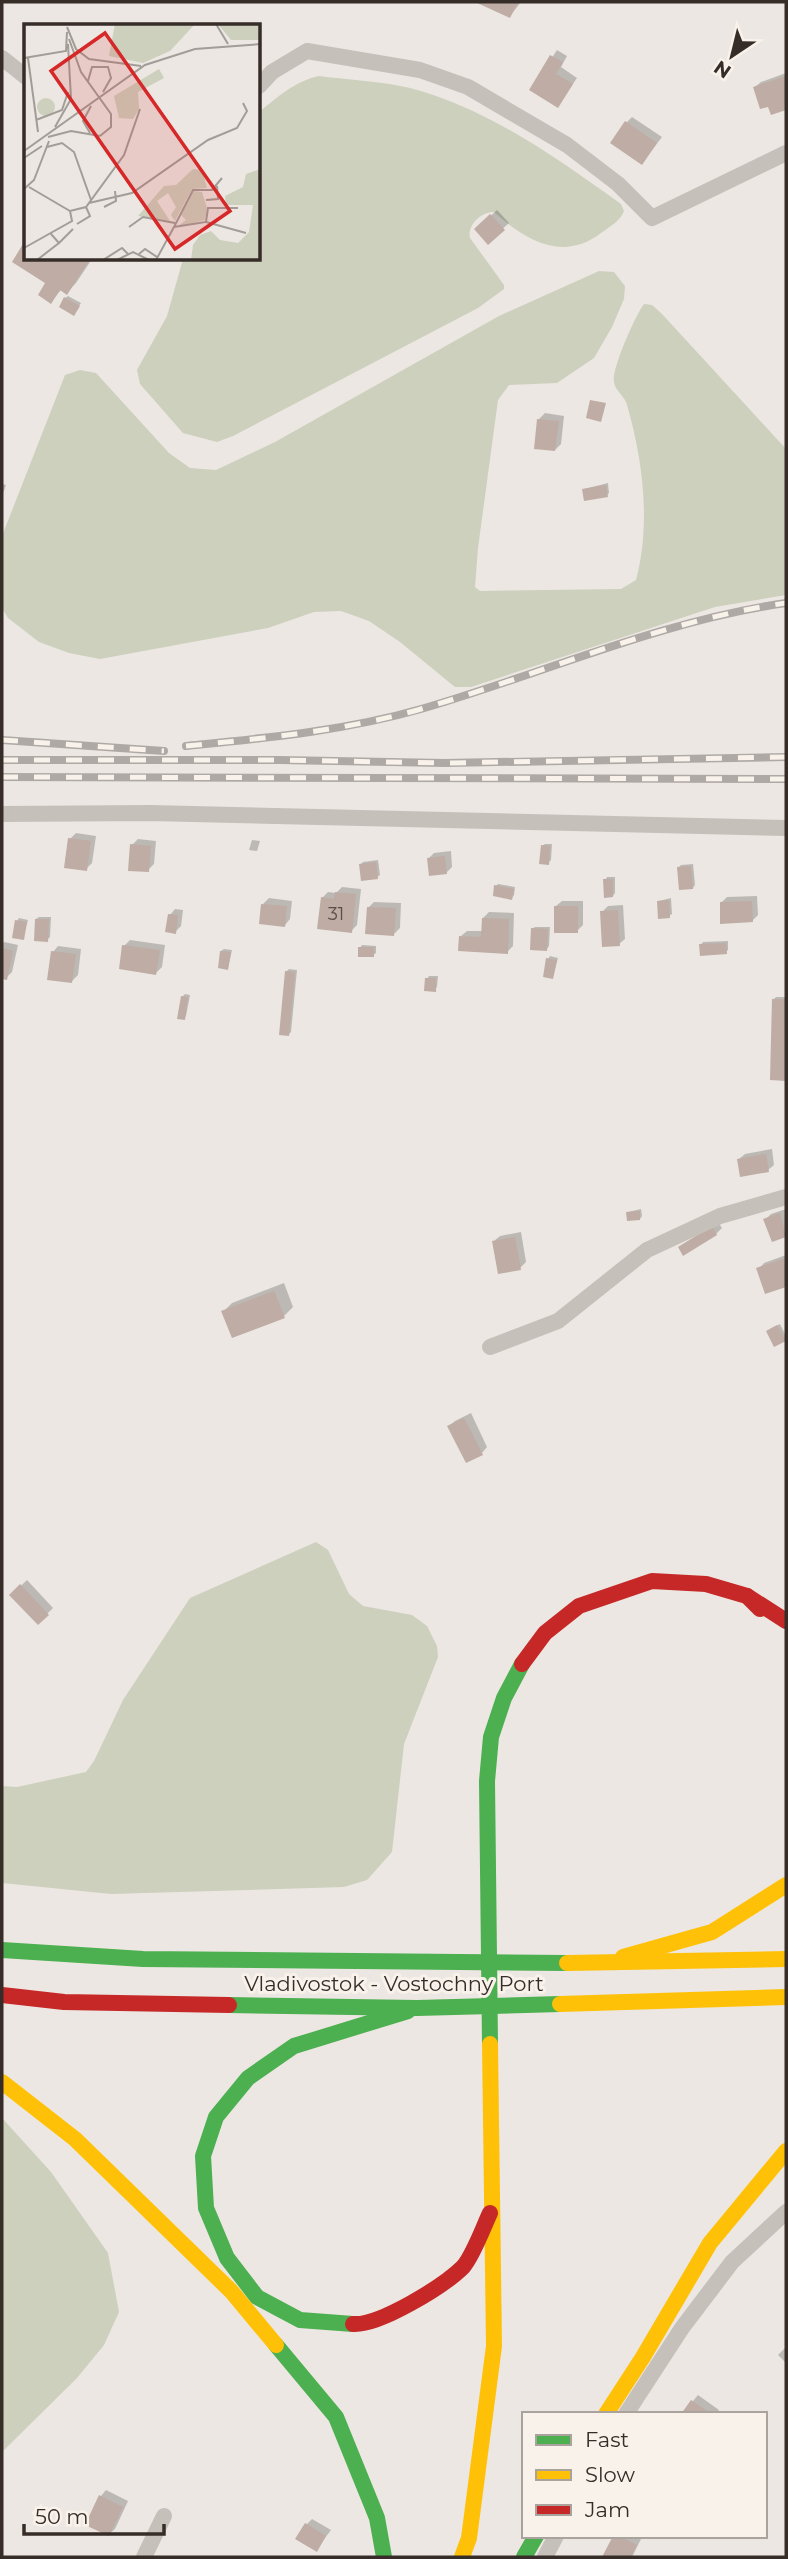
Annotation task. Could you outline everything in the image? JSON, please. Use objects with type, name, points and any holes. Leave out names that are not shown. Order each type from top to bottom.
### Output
[{"type":"main road","points":[[462,2557],[469,2538],[494,2346],[487,1781],[491,1737],[504,1698],[524,1660],[545,1633],[579,1606],[652,1581],[706,1584],[747,1596],[786,1621]]},
{"type":"main road","points":[[747,1596],[786,1635]]},
{"type":"main road","points":[[600,1963],[712,1932],[786,1885]]},
{"type":"main road","name":"Vladivostok - Vostochny Port","points":[[2,1950],[143,1959],[600,1963],[786,1959]]},
{"type":"main road","name":"Vladivostok - Vostochny Port","points":[[2,1995],[64,2002],[417,2008],[786,1997]]},
{"type":"main road","points":[[417,2008],[294,2046],[248,2078],[216,2117],[203,2156],[206,2208],[227,2258],[257,2297],[300,2320],[363,2325],[412,2304],[464,2266],[493,2209]]},
{"type":"main road","points":[[2,2082],[75,2139],[231,2291],[336,2417],[377,2518],[384,2557]]},
{"type":"main road","points":[[607,2412],[710,2243],[786,2151]]},
{"type":"main road","points":[[524,2557],[535,2538]]},
{"type":"street","points":[[261,84],[272,72],[307,51],[420,70],[468,87],[567,145],[618,184],[652,218],[786,153]]},
{"type":"street","points":[[2,58],[24,75]]},
{"type":"street","points":[[2,814],[150,813],[786,828]]},
{"type":"street","points":[[490,1347],[558,1321],[647,1250],[720,1216],[786,1197]]},
{"type":"street","points":[[627,2412],[681,2328],[732,2262],[786,2212]]},
{"type":"street","points":[[144,2557],[164,2516]]},
{"type":"street","points":[[545,2557],[555,2538]]},
{"type":"green space","points":[[319,76],[410,88],[467,108],[546,152],[621,204],[624,211],[615,223],[586,242],[558,247],[544,244],[518,231],[494,212],[484,214],[473,224],[470,238],[504,285],[504,289],[478,308],[233,436],[217,442],[183,433],[140,384],[137,370],[167,316],[182,261],[261,261],[261,110],[280,95],[310,78]]},
{"type":"green space","points":[[599,271],[614,272],[625,286],[624,299],[612,327],[594,358],[557,383],[509,385],[498,400],[475,587],[480,591],[621,589],[636,580],[641,559],[644,515],[641,470],[627,405],[615,385],[614,376],[625,342],[644,304],[652,305],[662,314],[786,449],[786,595],[715,607],[471,687],[455,687],[400,642],[369,621],[341,611],[314,612],[268,628],[100,659],[69,653],[39,642],[8,618],[2,608],[2,536],[65,375],[80,370],[96,373],[169,453],[190,468],[216,470],[275,442],[499,316]]},
{"type":"green space","points":[[316,1542],[328,1550],[349,1594],[363,1606],[412,1615],[427,1626],[437,1646],[438,1657],[404,1744],[392,1852],[367,1880],[344,1887],[111,1894],[2,1883],[2,1786],[17,1787],[86,1772],[123,1700],[190,1598]]},
{"type":"green space","points":[[2,2118],[51,2172],[108,2253],[119,2312],[104,2345],[77,2378],[2,2452]]},
{"type":"building","points":[[475,2],[518,2],[510,18]]},
{"type":"building","points":[[550,55],[563,62],[556,74],[573,84],[558,108],[529,90]]},
{"type":"building","points":[[786,76],[786,110],[771,115],[768,107],[760,109],[753,87]]},
{"type":"building","points":[[625,121],[657,143],[642,165],[610,143]]},
{"type":"building","points":[[490,214],[505,230],[488,245],[474,229]]},
{"type":"building","points":[[24,242],[24,261],[89,261],[67,295],[60,290],[51,304],[38,295],[45,283],[12,262]]},
{"type":"building","points":[[64,297],[80,306],[74,316],[59,307]]},
{"type":"building","points":[[590,400],[606,403],[601,422],[586,418]]},
{"type":"building","points":[[537,419],[559,421],[555,451],[534,449]]},
{"type":"building","points":[[606,485],[608,497],[584,501],[582,489]]},
{"type":"building","points":[[68,838],[91,841],[87,871],[64,868]]},
{"type":"building","points":[[130,844],[151,846],[149,872],[128,871]]},
{"type":"building","points":[[541,845],[550,846],[549,865],[539,864]]},
{"type":"building","points":[[445,856],[447,874],[429,876],[427,858]]},
{"type":"building","points":[[376,862],[378,879],[361,881],[359,864]]},
{"type":"building","points":[[691,866],[693,889],[679,890],[677,867]]},
{"type":"building","points":[[603,879],[613,879],[613,897],[604,898]]},
{"type":"building","points":[[494,885],[514,889],[512,900],[493,896]]},
{"type":"building","points":[[335,892],[356,894],[352,933],[317,929],[321,897],[334,899]]},
{"type":"building","points":[[669,900],[670,918],[658,919],[657,901]]},
{"type":"building","points":[[752,901],[753,922],[720,924],[720,902]]},
{"type":"building","points":[[261,904],[287,906],[285,927],[259,924]]},
{"type":"building","points":[[554,906],[578,906],[578,933],[554,933]]},
{"type":"building","points":[[367,907],[396,908],[394,936],[365,934]]},
{"type":"building","points":[[618,910],[620,946],[602,947],[600,911]]},
{"type":"building","points":[[168,914],[178,915],[176,934],[165,932]]},
{"type":"building","points":[[482,918],[509,919],[508,954],[458,951],[459,936],[481,937]]},
{"type":"building","points":[[35,919],[49,919],[48,942],[34,941]]},
{"type":"building","points":[[15,920],[27,922],[24,940],[12,938]]},
{"type":"building","points":[[531,928],[548,929],[547,951],[530,950]]},
{"type":"building","points":[[726,943],[727,954],[700,956],[699,944]]},
{"type":"building","points":[[122,945],[160,950],[156,975],[119,969]]},
{"type":"building","points":[[358,947],[374,947],[374,957],[358,957]]},
{"type":"building","points":[[2,948],[13,951],[7,980],[2,979]]},
{"type":"building","points":[[51,951],[76,954],[72,983],[47,980]]},
{"type":"building","points":[[220,951],[231,952],[228,970],[218,968]]},
{"type":"building","points":[[546,958],[557,960],[553,979],[543,977]]},
{"type":"building","points":[[285,971],[295,972],[289,1036],[279,1035]]},
{"type":"building","points":[[425,978],[436,978],[436,992],[424,991]]},
{"type":"building","points":[[181,996],[188,997],[185,1020],[177,1019]]},
{"type":"building","points":[[772,999],[786,999],[786,1081],[770,1080]]},
{"type":"building","points":[[766,1154],[769,1172],[740,1177],[737,1159]]},
{"type":"building","points":[[640,1211],[640,1220],[627,1221],[626,1212]]},
{"type":"building","points":[[780,1213],[786,1237],[772,1242],[763,1219]]},
{"type":"building","points":[[712,1226],[717,1235],[683,1256],[678,1247]]},
{"type":"building","points":[[515,1237],[521,1270],[498,1274],[492,1241]]},
{"type":"building","points":[[786,1258],[786,1287],[765,1294],[756,1268]]},
{"type":"building","points":[[274,1291],[285,1318],[232,1338],[221,1311]]},
{"type":"building","points":[[777,1325],[786,1341],[774,1347],[766,1331]]},
{"type":"building","points":[[464,1418],[483,1455],[466,1463],[447,1426]]},
{"type":"building","points":[[20,1584],[49,1615],[38,1625],[9,1595]]},
{"type":"building","points":[[691,2400],[708,2412],[682,2412]]},
{"type":"building","points":[[99,2495],[123,2507],[109,2536],[85,2525]]},
{"type":"building","points":[[305,2523],[326,2536],[317,2552],[295,2539]]},
{"type":"building","points":[[612,2538],[623,2538],[637,2545],[631,2557],[602,2557]]},
{"type":"railway","points":[[186,746],[304,733],[392,717],[647,635],[739,611],[786,603]]},
{"type":"railway","points":[[2,740],[164,751]]},
{"type":"railway","points":[[2,760],[445,763],[786,757]]},
{"type":"railway","points":[[2,777],[786,779]]},
{"type":"traffic: fast","points":[[490,2044],[487,1781],[491,1737],[504,1698],[522,1664]]},
{"type":"traffic: fast","points":[[2,1950],[143,1959],[567,1963]]},
{"type":"traffic: fast","points":[[229,2005],[417,2008],[560,2004]]},
{"type":"traffic: fast","points":[[353,2324],[300,2320],[257,2297],[227,2258],[206,2208],[203,2156],[216,2117],[248,2078],[294,2046],[408,2011]]},
{"type":"traffic: fast","points":[[276,2345],[336,2417],[377,2518],[384,2557]]},
{"type":"traffic: fast","points":[[524,2557],[535,2538]]},
{"type":"traffic: slow","points":[[623,1957],[712,1932],[786,1885]]},
{"type":"traffic: slow","points":[[567,1963],[786,1959]]},
{"type":"traffic: slow","points":[[560,2004],[786,1997]]},
{"type":"traffic: slow","points":[[462,2557],[469,2538],[494,2346],[490,2044]]},
{"type":"traffic: slow","points":[[2,2082],[75,2139],[231,2291],[276,2345]]},
{"type":"traffic: slow","points":[[607,2412],[710,2243],[786,2151]]},
{"type":"traffic: jam","points":[[522,1664],[545,1633],[579,1606],[652,1581],[706,1584],[747,1596],[760,1609]]},
{"type":"traffic: jam","points":[[747,1596],[786,1621]]},
{"type":"traffic: jam","points":[[2,1995],[64,2002],[229,2005]]},
{"type":"traffic: jam","points":[[353,2324],[378,2319],[394,2312],[454,2275],[470,2256],[490,2213]]}]
